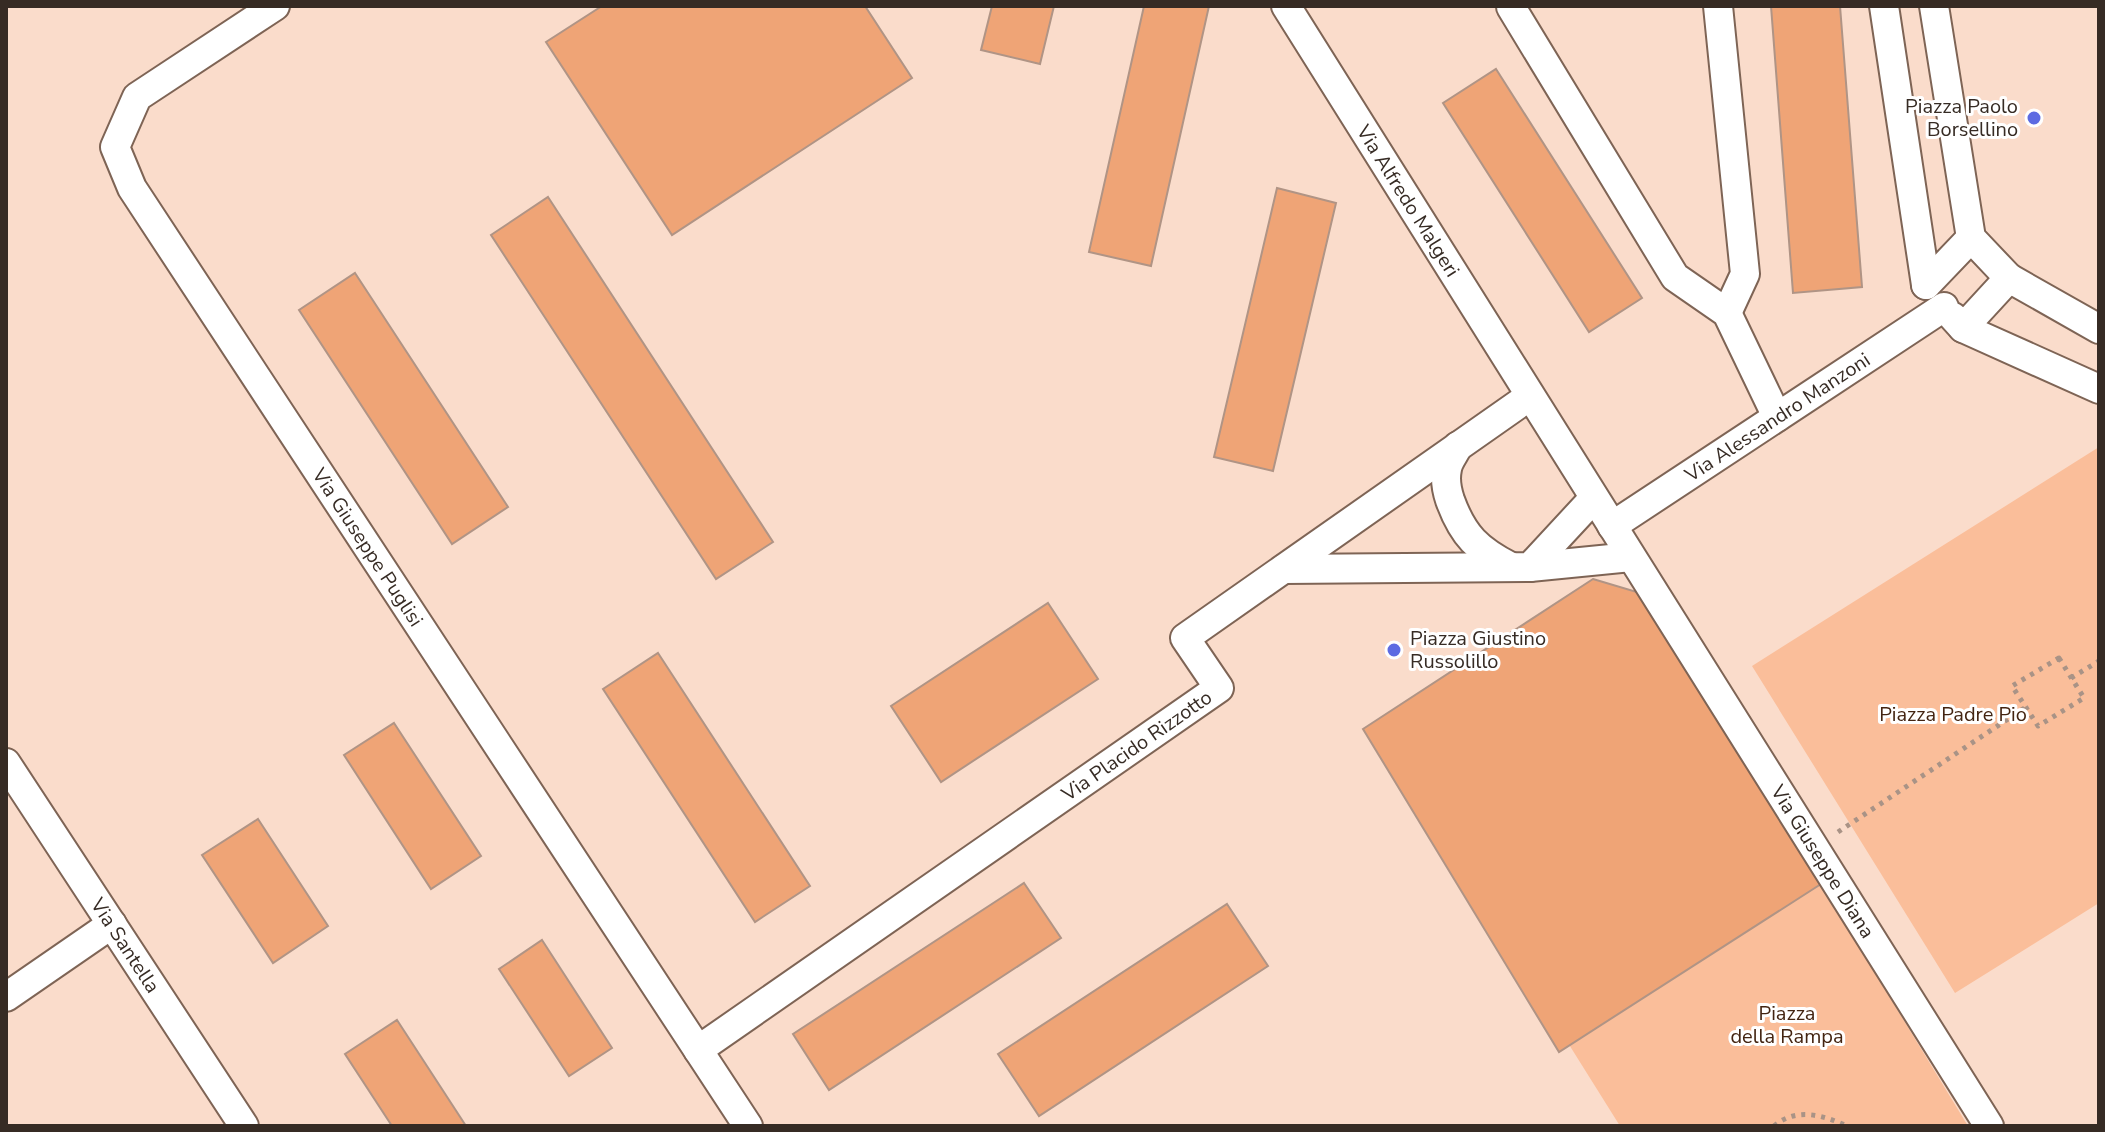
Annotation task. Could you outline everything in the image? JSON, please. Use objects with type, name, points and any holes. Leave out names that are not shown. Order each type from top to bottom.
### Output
[{"type":"street","name":"Via Giuseppe Puglisi","points":[[275,6],[137,97],[115,147],[132,188],[748,1126]]},
{"type":"street","name":"Via Alfredo Malgeri","points":[[1286,6],[1530,396]]},
{"type":"street","points":[[1512,6],[1675,277],[1727,313],[1777,417]]},
{"type":"street","points":[[1718,6],[1745,274],[1727,313]]},
{"type":"street","points":[[1884,6],[1935,296],[1963,328],[2099,389]]},
{"type":"street","points":[[1934,6],[1971,238],[2009,278],[2099,329]]},
{"type":"street","name":"Via Alessandro Manzoni","points":[[1612,526],[1777,417],[1935,296],[1971,238]]},
{"type":"street","points":[[1963,328],[2009,278]]},
{"type":"street","name":"Via Placido Rizzotto","points":[[698,1050],[1219,688],[1185,638],[1530,396]]},
{"type":"street","points":[[1521,567],[1594,498],[1530,396]]},
{"type":"street","points":[[1458,446],[1447,468],[1447,491],[1457,519],[1467,535],[1492,557],[1521,567]]},
{"type":"street","name":"Via Giuseppe Diana","points":[[1594,498],[1989,1126]]},
{"type":"street","points":[[1284,569],[1521,567],[1631,557]]},
{"type":"street","name":"Via Santella","points":[[6,763],[244,1126]]},
{"type":"street","points":[[6,997],[112,924]]},
{"type":"path","points":[[2059,658],[2084,698],[2038,726],[2026,707],[2012,686],[2059,658]]},
{"type":"path","points":[[2071,678],[2099,661]]},
{"type":"path","points":[[1814,848],[2026,707]]},
{"type":"path","points":[[1774,1126],[1795,1115],[1818,1115],[1847,1126]]},
{"type":"green space","name":"Piazza Padre Pio","points":[[2099,447],[2099,903],[1955,993],[1752,666]]},
{"type":"green space","name":"Piazza della Rampa","points":[[1821,884],[1968,1126],[1620,1126],[1568,1043]]},
{"type":"building","points":[[602,6],[865,6],[912,78],[672,235],[546,42]]},
{"type":"building","points":[[992,6],[1054,6],[1040,64],[981,50]]},
{"type":"building","points":[[1144,6],[1209,6],[1151,266],[1089,252]]},
{"type":"building","points":[[1771,6],[1840,6],[1862,287],[1793,293]]},
{"type":"building","points":[[1496,69],[1642,298],[1589,332],[1443,103]]},
{"type":"building","points":[[1277,188],[1336,203],[1273,471],[1214,457]]},
{"type":"building","points":[[548,197],[773,542],[716,579],[491,235]]},
{"type":"building","points":[[355,273],[508,507],[452,544],[299,310]]},
{"type":"building","points":[[1593,579],[1657,598],[1821,884],[1559,1052],[1363,729]]},
{"type":"building","points":[[1048,603],[1098,679],[941,782],[891,706]]},
{"type":"building","points":[[658,653],[810,886],[755,922],[603,689]]},
{"type":"building","points":[[394,723],[481,856],[431,889],[344,755]]},
{"type":"building","points":[[258,819],[328,926],[273,963],[202,855]]},
{"type":"building","points":[[1024,883],[1061,938],[829,1090],[793,1034]]},
{"type":"building","points":[[1227,904],[1268,966],[1039,1116],[998,1054]]},
{"type":"building","points":[[542,940],[612,1048],[569,1076],[499,969]]},
{"type":"building","points":[[397,1020],[466,1126],[392,1126],[345,1054]]},
{"type":"place","name":"Piazza Paolo Borsellino","points":[[2034,118]]},
{"type":"place","name":"Piazza Giustino Russolillo","points":[[1394,650]]}]
